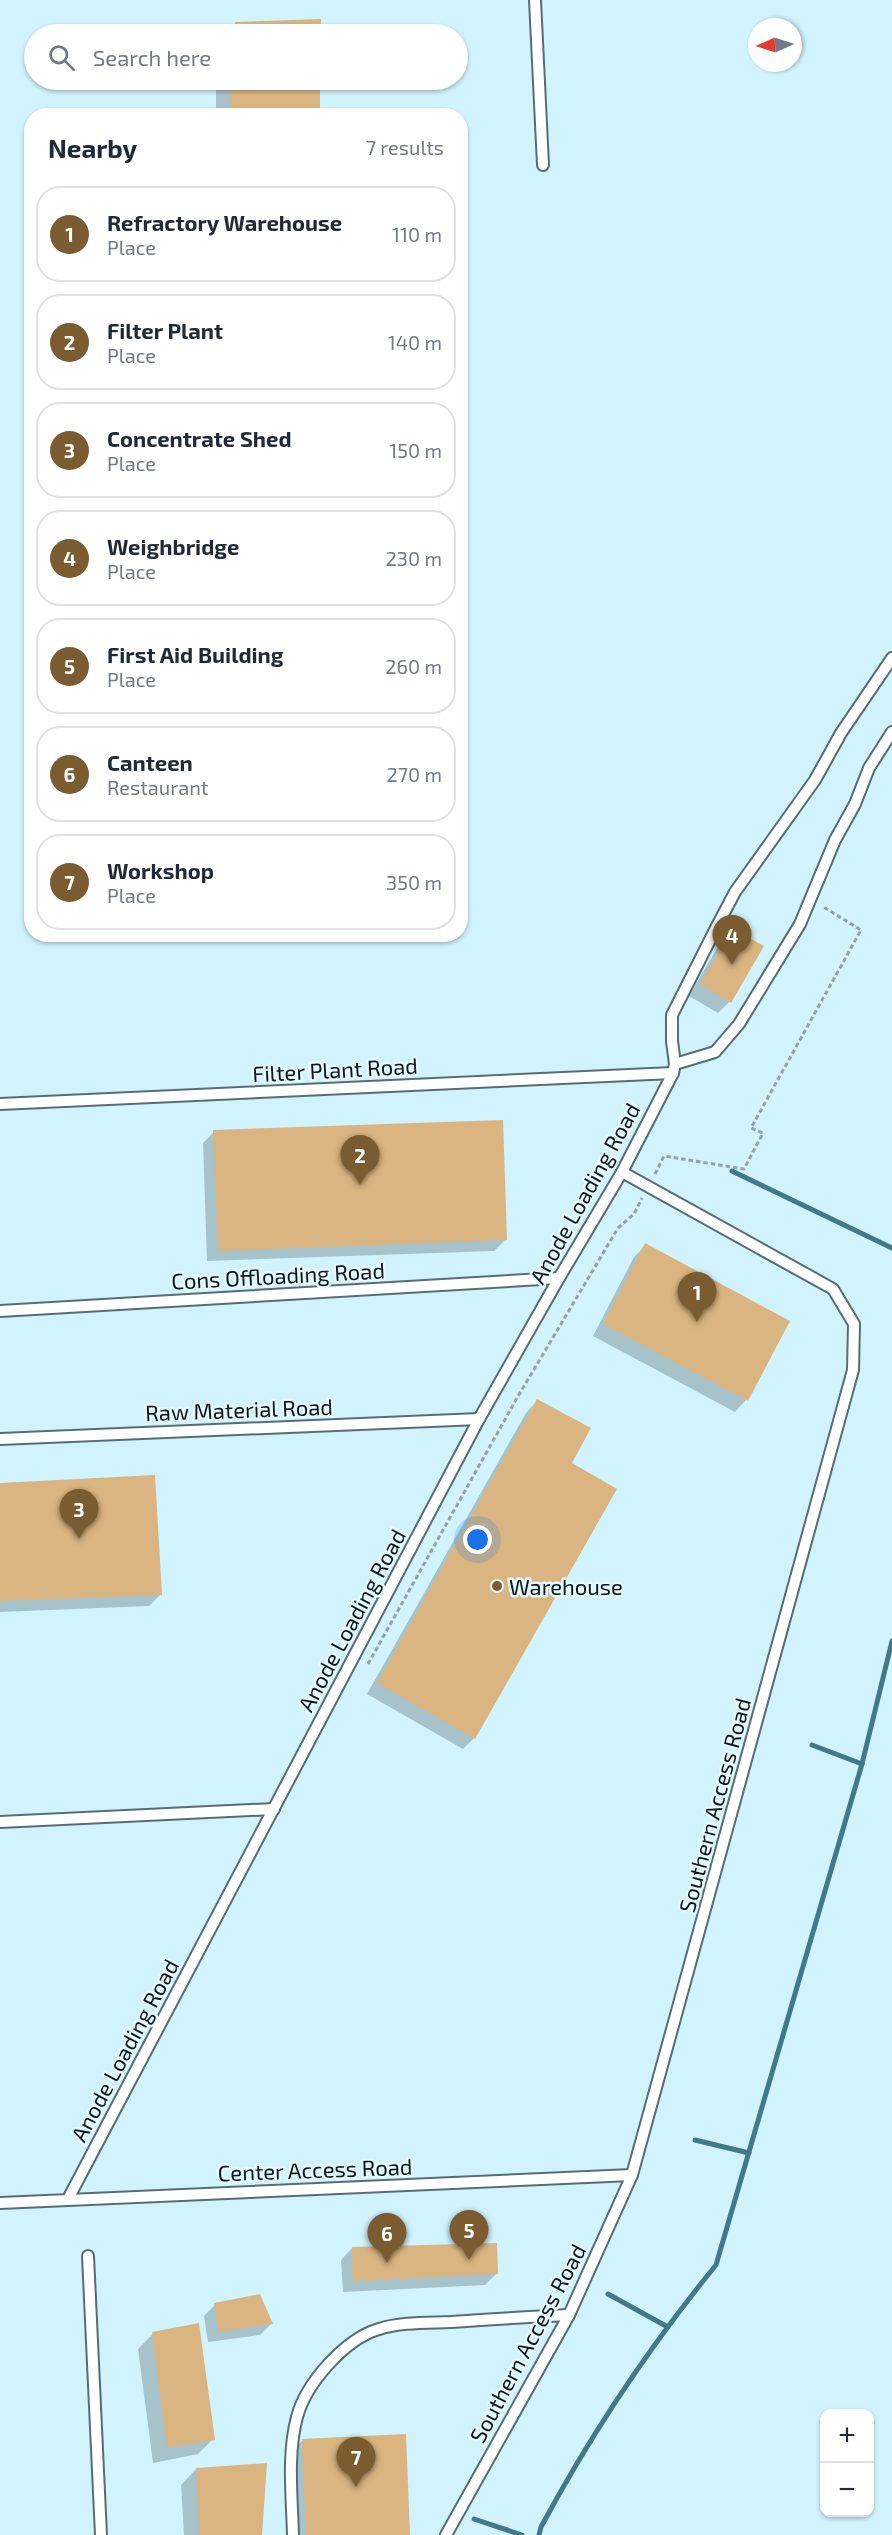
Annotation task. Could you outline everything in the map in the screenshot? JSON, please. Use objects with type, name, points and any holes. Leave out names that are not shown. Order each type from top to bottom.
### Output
[{"type":"lane","points":[[535,0],[543,165]]},
{"type":"lane","points":[[674,1069],[672,1016],[735,892],[815,780],[841,733],[892,658]]},
{"type":"lane","name":"Filter Plant Road","points":[[0,1104],[674,1069],[715,1052],[739,1024],[800,924],[869,768],[892,732]]},
{"type":"lane","name":"Anode Loading Road","points":[[68,2199],[479,1419],[622,1172],[674,1069]]},
{"type":"lane","name":"Southern Access Road","points":[[446,2535],[570,2315],[632,2175],[853,1370],[854,1324],[833,1289],[622,1172]]},
{"type":"lane","name":"Cons Offloading Road","points":[[0,1311],[559,1278]]},
{"type":"lane","name":"Raw Material Road","points":[[0,1439],[479,1419]]},
{"type":"lane","points":[[0,1822],[274,1809]]},
{"type":"lane","name":"Center Access Road","points":[[0,2203],[632,2175]]},
{"type":"lane","points":[[88,2256],[101,2535]]},
{"type":"lane","points":[[293,2535],[291,2470],[297,2416],[310,2388],[329,2363],[353,2343],[377,2330],[406,2324],[570,2315]]},
{"type":"path","points":[[365,1669],[523,1388],[618,1228],[634,1214],[664,1156],[744,1168],[763,1133],[752,1128],[861,930],[810,899]]},
{"type":"shaded area","points":[[0,0],[892,0],[892,2535],[0,2535]]},
{"type":"building","points":[[321,19],[321,24],[235,24],[235,22]]},
{"type":"building","points":[[230,90],[320,90],[320,108],[230,108]]},
{"type":"building","points":[[732,928],[764,946],[731,1003],[700,984]]},
{"type":"building","points":[[503,1120],[507,1240],[218,1251],[213,1130]]},
{"type":"building","points":[[645,1243],[790,1321],[748,1401],[603,1324]]},
{"type":"building","name":"Warehouse","points":[[537,1399],[591,1428],[572,1463],[617,1489],[475,1739],[377,1683]]},
{"type":"building","points":[[155,1475],[162,1595],[0,1601],[0,1483]]},
{"type":"building","points":[[497,2243],[498,2274],[353,2281],[352,2247]]},
{"type":"building","points":[[260,2294],[273,2324],[219,2332],[214,2303]]},
{"type":"building","points":[[199,2323],[215,2440],[167,2448],[152,2332]]},
{"type":"building","points":[[406,2434],[410,2535],[306,2535],[302,2439]]},
{"type":"building","points":[[267,2463],[262,2535],[199,2535],[196,2468]]},
{"type":"waterway","points":[[732,1171],[892,1248]]},
{"type":"waterway","points":[[539,2535],[560,2492],[622,2392],[667,2327],[716,2265],[862,1764],[892,1641]]},
{"type":"waterway","points":[[812,1745],[862,1764]]},
{"type":"waterway","points":[[695,2140],[749,2153]]},
{"type":"waterway","points":[[608,2294],[666,2326]]},
{"type":"waterway","points":[[474,2519],[522,2535]]},
{"type":"place","name":"Weighbridge","points":[[732,965]]},
{"type":"place","name":"Filter Plant","points":[[360,1185]]},
{"type":"place","name":"Refractory Warehouse","points":[[697,1322]]},
{"type":"place","name":"Concentrate Shed","points":[[79,1539]]},
{"type":"place","name":"Warehouse","points":[[497,1586]]},
{"type":"place","name":"First Aid Building","points":[[469,2260]]},
{"type":"place","name":"Canteen","points":[[387,2263]]},
{"type":"place","name":"Workshop","points":[[356,2487]]}]
